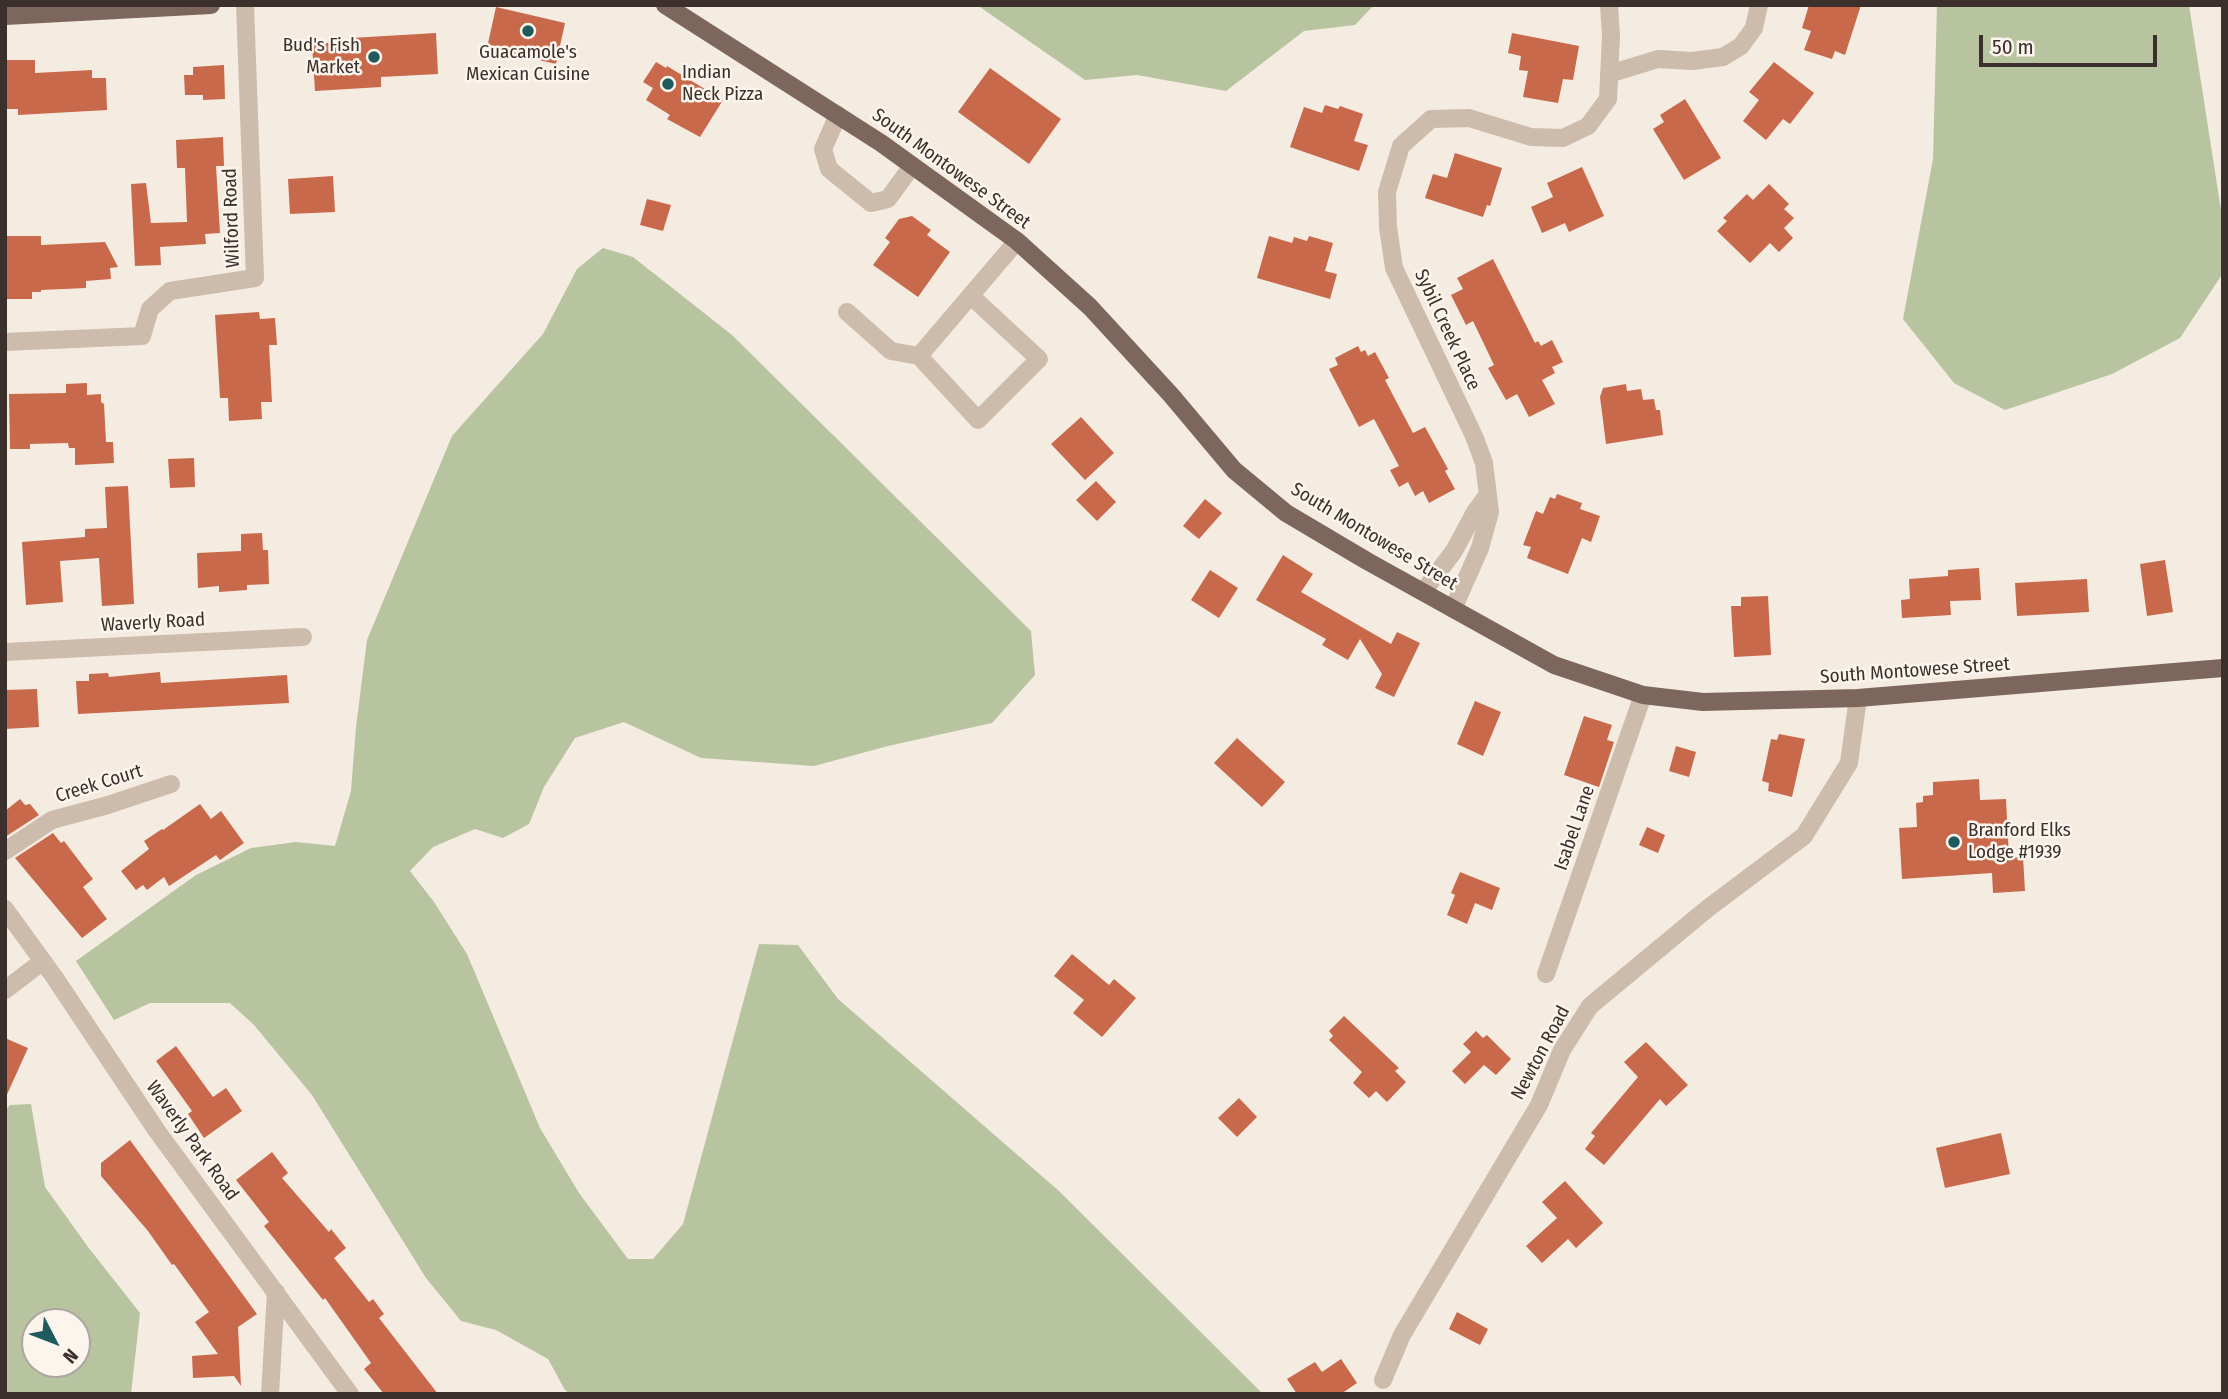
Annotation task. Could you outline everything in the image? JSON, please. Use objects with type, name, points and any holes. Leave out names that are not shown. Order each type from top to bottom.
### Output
[{"type":"main road","points":[[5,16],[211,5]]},
{"type":"main road","name":"South Montowese Street","points":[[665,5],[838,115],[1017,241],[1090,307],[1171,395],[1234,470],[1286,513],[1554,665],[1643,695],[1703,702],[1858,698],[2223,668]]},
{"type":"street","name":"Wilford Road","points":[[5,342],[142,336],[150,309],[170,291],[255,278],[245,5]]},
{"type":"street","name":"Sybil Creek Place","points":[[1453,609],[1480,548],[1490,512],[1484,463],[1474,436],[1394,268],[1388,227],[1387,192],[1401,146],[1431,120],[1469,118],[1531,137],[1563,138],[1588,125],[1608,99],[1609,5]]},
{"type":"street","points":[[1609,74],[1658,59],[1692,61],[1723,57],[1741,46],[1754,28],[1759,5]]},
{"type":"street","points":[[838,115],[823,149],[829,169],[871,203],[888,199],[912,166]]},
{"type":"street","points":[[919,356],[1017,241]]},
{"type":"street","points":[[847,312],[891,351],[919,356],[978,419],[1039,359],[971,296]]},
{"type":"street","points":[[1423,592],[1454,551],[1487,496]]},
{"type":"street","name":"Waverly Road","points":[[5,652],[303,637]]},
{"type":"street","name":"Isabel Lane","points":[[1546,974],[1643,695]]},
{"type":"street","name":"Newton Road","points":[[1382,1380],[1402,1335],[1538,1105],[1562,1050],[1590,1006],[1707,909],[1804,836],[1849,764],[1858,698]]},
{"type":"street","name":"Creek Court","points":[[5,851],[52,820],[171,784]]},
{"type":"street","name":"Waverly Park Road","points":[[5,909],[157,1131],[351,1394]]},
{"type":"street","points":[[5,990],[43,961]]},
{"type":"street","points":[[270,1394],[276,1292]]},
{"type":"green space","points":[[977,5],[1374,5],[1355,25],[1304,31],[1226,91],[1137,75],[1085,80]]},
{"type":"green space","points":[[1937,5],[2189,5],[2223,223],[2223,273],[2180,338],[2112,374],[2005,410],[1954,383],[1903,319],[1933,159]]},
{"type":"green space","points":[[603,248],[633,257],[732,335],[1031,631],[1035,675],[992,723],[814,766],[701,758],[624,722],[575,738],[544,787],[529,824],[503,838],[475,829],[433,847],[410,871],[434,902],[467,954],[540,1128],[579,1193],[628,1259],[653,1259],[683,1224],[759,944],[798,945],[838,999],[1059,1191],[1263,1394],[570,1394],[565,1390],[548,1359],[496,1330],[461,1321],[426,1278],[312,1095],[254,1025],[230,1003],[150,1003],[114,1020],[76,961],[196,875],[251,848],[296,842],[335,846],[351,791],[367,640],[452,436],[543,334],[577,269]]},
{"type":"green space","points":[[31,1104],[45,1187],[140,1313],[131,1394],[5,1394],[5,1111],[10,1105]]},
{"type":"building","points":[[1809,5],[1861,5],[1845,55],[1835,51],[1832,59],[1804,50],[1811,31],[1802,28]]},
{"type":"building","points":[[496,7],[565,23],[556,64],[487,48]]},
{"type":"building","points":[[436,33],[438,74],[381,77],[381,87],[315,91],[312,44],[351,41],[351,38]]},
{"type":"building","points":[[1512,33],[1579,46],[1573,80],[1563,79],[1558,103],[1523,97],[1528,71],[1519,70],[1521,56],[1508,53]]},
{"type":"building","points":[[5,60],[35,60],[35,73],[92,70],[92,78],[106,78],[107,110],[18,115],[18,109],[5,109]]},
{"type":"building","points":[[656,62],[723,100],[700,137],[667,119],[670,115],[646,100],[653,88],[643,82]]},
{"type":"building","points":[[1774,62],[1814,93],[1790,124],[1783,119],[1766,140],[1743,121],[1759,100],[1749,92]]},
{"type":"building","points":[[224,65],[225,99],[203,100],[203,95],[185,95],[184,75],[193,75],[193,67]]},
{"type":"building","points":[[990,68],[1061,119],[1029,164],[958,112]]},
{"type":"building","points":[[1685,99],[1721,158],[1684,180],[1653,129],[1664,122],[1660,115]]},
{"type":"building","points":[[1325,105],[1338,109],[1340,106],[1363,114],[1354,141],[1368,145],[1359,171],[1290,147],[1304,107],[1322,113]]},
{"type":"building","points":[[223,137],[224,166],[216,166],[220,233],[205,234],[206,244],[160,247],[161,265],[135,266],[131,184],[146,183],[151,223],[187,222],[185,168],[177,168],[176,140]]},
{"type":"building","points":[[1455,153],[1502,168],[1490,206],[1487,205],[1483,217],[1425,198],[1433,174],[1447,178]]},
{"type":"building","points":[[1582,167],[1604,216],[1569,232],[1565,223],[1542,233],[1531,207],[1553,197],[1547,183]]},
{"type":"building","points":[[333,176],[335,212],[290,214],[288,179]]},
{"type":"building","points":[[1769,184],[1789,204],[1784,209],[1794,218],[1784,228],[1793,238],[1779,252],[1770,243],[1750,263],[1717,231],[1727,221],[1723,218],[1747,194],[1753,200]]},
{"type":"building","points":[[647,199],[671,205],[663,231],[640,225]]},
{"type":"building","points":[[912,216],[931,230],[927,235],[950,252],[918,297],[873,265],[890,242],[885,238],[899,219]]},
{"type":"building","points":[[5,236],[41,236],[41,245],[105,242],[118,267],[110,268],[111,279],[86,281],[86,288],[41,290],[32,292],[32,299],[5,299]]},
{"type":"building","points":[[1269,236],[1292,243],[1294,237],[1307,241],[1309,236],[1333,243],[1325,271],[1337,274],[1330,299],[1257,278]]},
{"type":"building","points":[[1493,259],[1535,343],[1538,341],[1541,346],[1552,340],[1563,362],[1552,367],[1555,373],[1542,380],[1555,404],[1529,417],[1517,394],[1506,400],[1488,368],[1494,365],[1473,321],[1466,325],[1451,295],[1463,289],[1457,278]]},
{"type":"building","points":[[259,312],[260,319],[275,318],[277,345],[269,345],[272,402],[261,402],[262,419],[229,421],[228,398],[220,398],[215,315]]},
{"type":"building","points":[[1358,346],[1361,352],[1365,350],[1368,356],[1375,352],[1389,378],[1385,380],[1413,433],[1425,427],[1448,469],[1445,471],[1455,489],[1429,503],[1423,491],[1415,496],[1408,482],[1399,487],[1390,470],[1399,466],[1374,419],[1359,427],[1329,369],[1338,365],[1335,358]]},
{"type":"building","points":[[87,383],[87,395],[101,394],[106,442],[113,442],[114,463],[75,465],[75,448],[69,448],[68,443],[30,444],[30,449],[10,449],[9,394],[66,393],[66,384]]},
{"type":"building","points":[[1626,384],[1627,391],[1641,389],[1643,400],[1654,399],[1656,410],[1660,410],[1663,435],[1606,444],[1600,397],[1603,388]]},
{"type":"building","points":[[1081,417],[1114,453],[1085,480],[1051,444]]},
{"type":"building","points":[[194,458],[195,487],[170,488],[168,459]]},
{"type":"building","points":[[1096,481],[1116,502],[1097,521],[1076,500]]},
{"type":"building","points":[[128,486],[134,604],[102,606],[99,558],[60,561],[63,602],[26,605],[22,542],[85,537],[85,529],[107,528],[105,487]]},
{"type":"building","points":[[1557,494],[1582,503],[1580,509],[1600,516],[1591,542],[1582,538],[1568,574],[1527,558],[1531,547],[1523,545],[1536,511],[1543,514],[1550,497],[1555,499]]},
{"type":"building","points":[[1205,499],[1222,513],[1199,539],[1183,526]]},
{"type":"building","points":[[262,533],[263,550],[268,550],[269,584],[247,585],[247,590],[219,592],[219,586],[198,588],[197,553],[241,551],[241,534]]},
{"type":"building","points":[[1283,555],[1313,574],[1301,592],[1391,644],[1397,632],[1420,643],[1394,697],[1375,688],[1382,674],[1360,639],[1348,660],[1322,645],[1326,639],[1256,600]]},
{"type":"building","points":[[2165,560],[2173,612],[2147,616],[2140,564]]},
{"type":"building","points":[[1979,568],[1981,600],[1950,601],[1951,615],[1902,618],[1901,600],[1910,599],[1909,579],[1948,576],[1948,570]]},
{"type":"building","points":[[1210,570],[1238,588],[1219,618],[1191,600]]},
{"type":"building","points":[[2087,579],[2089,612],[2017,616],[2015,583]]},
{"type":"building","points":[[1768,596],[1771,655],[1734,657],[1731,606],[1741,606],[1741,597]]},
{"type":"building","points":[[160,672],[161,683],[287,675],[289,703],[78,714],[76,681],[89,681],[89,674],[108,673],[109,677]]},
{"type":"building","points":[[37,689],[39,727],[5,729],[5,690]]},
{"type":"building","points":[[1475,701],[1501,712],[1483,756],[1457,744]]},
{"type":"building","points":[[1584,716],[1612,725],[1607,740],[1614,742],[1599,787],[1564,775]]},
{"type":"building","points":[[1779,734],[1805,739],[1792,797],[1768,791],[1769,783],[1762,781],[1771,739],[1777,740]]},
{"type":"building","points":[[1237,738],[1285,782],[1262,807],[1214,763]]},
{"type":"building","points":[[1676,746],[1696,752],[1689,777],[1669,771]]},
{"type":"building","name":"Branford Elks Lodge #1939","points":[[1979,779],[1980,800],[2006,799],[2009,858],[2023,857],[2025,891],[1993,893],[1992,873],[1902,879],[1899,828],[1917,827],[1916,803],[1923,802],[1923,796],[1933,795],[1933,782]]},
{"type":"building","points":[[20,799],[25,805],[30,804],[39,815],[5,837],[5,811]]},
{"type":"building","points":[[200,804],[211,819],[221,811],[244,843],[220,860],[216,855],[169,886],[164,877],[147,890],[143,885],[136,890],[121,871],[149,849],[144,841]]},
{"type":"building","points":[[1647,827],[1665,835],[1658,853],[1639,845]]},
{"type":"building","points":[[53,833],[61,843],[64,841],[93,879],[83,887],[107,919],[82,938],[15,858]]},
{"type":"building","points":[[1460,872],[1500,888],[1492,910],[1475,903],[1467,924],[1447,915],[1455,895],[1451,893]]},
{"type":"building","points":[[1072,954],[1109,985],[1114,979],[1136,998],[1102,1037],[1073,1013],[1084,1000],[1054,976]]},
{"type":"building","points":[[1344,1016],[1399,1068],[1395,1071],[1406,1082],[1387,1102],[1376,1091],[1369,1098],[1353,1083],[1362,1072],[1329,1040],[1333,1036],[1329,1031]]},
{"type":"building","points":[[1476,1031],[1483,1038],[1487,1035],[1511,1059],[1496,1075],[1484,1065],[1465,1084],[1452,1071],[1471,1052],[1463,1044]]},
{"type":"building","points":[[5,1038],[28,1048],[5,1099]]},
{"type":"building","points":[[1646,1042],[1688,1085],[1666,1106],[1660,1099],[1604,1165],[1585,1149],[1595,1136],[1591,1133],[1638,1077],[1624,1062]]},
{"type":"building","points":[[176,1046],[213,1097],[226,1088],[242,1111],[204,1138],[188,1114],[192,1111],[156,1061]]},
{"type":"building","points":[[1239,1098],[1257,1117],[1237,1137],[1218,1118]]},
{"type":"building","points":[[2001,1133],[2010,1174],[1945,1188],[1936,1148]]},
{"type":"building","points":[[130,1140],[257,1314],[238,1327],[241,1386],[234,1376],[193,1378],[192,1356],[218,1354],[195,1322],[209,1312],[148,1231],[101,1176],[101,1163]]},
{"type":"building","points":[[272,1152],[288,1173],[282,1178],[346,1248],[334,1258],[369,1302],[373,1299],[384,1314],[379,1318],[438,1394],[384,1394],[364,1369],[371,1363],[325,1298],[323,1300],[264,1226],[269,1222],[236,1180]]},
{"type":"building","points":[[1565,1181],[1603,1223],[1576,1248],[1568,1239],[1542,1263],[1526,1246],[1557,1218],[1542,1202]]},
{"type":"building","points":[[1457,1312],[1488,1329],[1480,1345],[1449,1329]]},
{"type":"building","points":[[1341,1359],[1357,1383],[1341,1394],[1297,1394],[1287,1379],[1315,1362],[1322,1372]]},
{"type":"place","name":"Guacamole's Mexican Cuisine","points":[[528,31]]},
{"type":"place","name":"Bud's Fish Market","points":[[374,57]]},
{"type":"place","name":"Indian Neck Pizza","points":[[668,84]]},
{"type":"place","name":"Branford Elks Lodge #1939","points":[[1954,842]]}]
